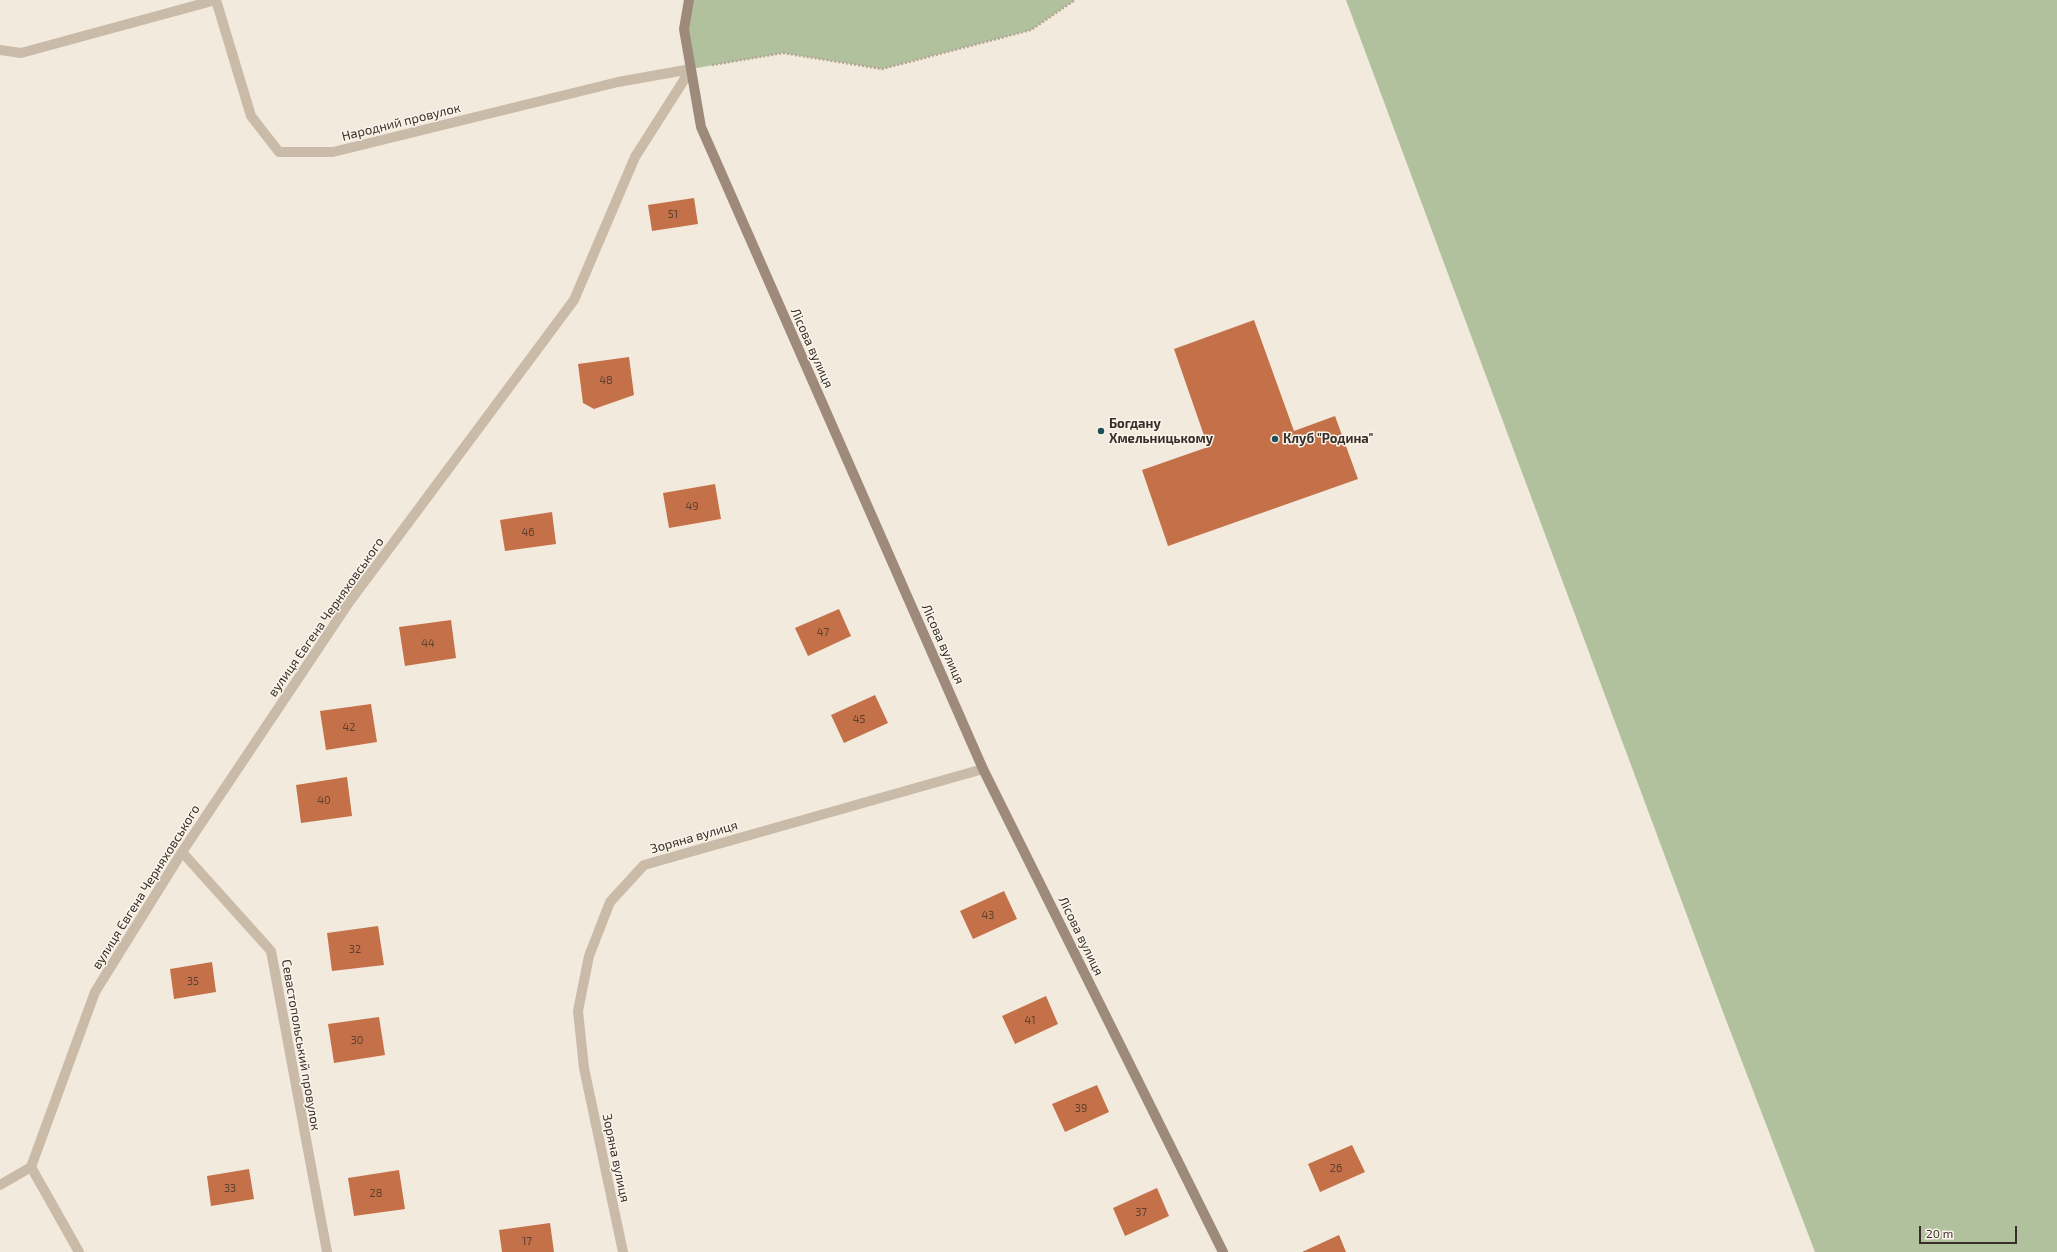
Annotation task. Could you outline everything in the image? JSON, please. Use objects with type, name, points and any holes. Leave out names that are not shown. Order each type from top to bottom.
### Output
[{"type":"street","name":"Народний провулок","points":[[216,0],[251,116],[279,152],[333,152],[618,82],[691,69]]},
{"type":"street","points":[[0,50],[22,53],[216,0]]},
{"type":"street","name":"Лісова вулиця","points":[[689,0],[684,29],[701,127],[983,769],[1223,1252]]},
{"type":"street","name":"вулиця Євгена Черняховського","points":[[31,1167],[95,992],[182,852],[350,602],[574,300],[635,157],[691,69]]},
{"type":"street","name":"Зоряна вулиця","points":[[623,1252],[584,1068],[578,1011],[589,956],[610,902],[644,865],[983,769]]},
{"type":"street","name":"Севастопольський провулок","points":[[182,852],[271,951],[326,1252]]},
{"type":"street","points":[[0,1185],[31,1167],[79,1252]]},
{"type":"path","points":[[691,69],[782,53],[882,69],[1031,30],[1075,0]]},
{"type":"green space","points":[[689,0],[1075,0],[1031,30],[882,69],[783,53],[691,69],[684,29]]},
{"type":"green space","points":[[1346,0],[2057,0],[2057,1252],[1815,1252],[1723,1012]]},
{"type":"building","points":[[694,198],[698,224],[652,231],[648,205]]},
{"type":"building","name":"Клуб \"Родина\"","points":[[1254,320],[1294,431],[1335,416],[1358,479],[1168,546],[1142,470],[1208,447],[1174,349]]},
{"type":"building","points":[[629,357],[634,395],[594,409],[583,403],[578,364]]},
{"type":"building","points":[[715,484],[721,519],[669,528],[663,493]]},
{"type":"building","points":[[552,512],[556,544],[505,551],[500,520]]},
{"type":"building","points":[[839,609],[851,636],[808,656],[795,628]]},
{"type":"building","points":[[451,620],[456,658],[405,666],[399,627]]},
{"type":"building","points":[[875,695],[888,723],[844,743],[831,715]]},
{"type":"building","points":[[371,704],[377,742],[326,750],[320,711]]},
{"type":"building","points":[[347,777],[352,816],[301,823],[296,785]]},
{"type":"building","points":[[1004,891],[1017,919],[973,939],[960,911]]},
{"type":"building","points":[[378,926],[384,965],[332,971],[327,933]]},
{"type":"building","points":[[212,962],[216,992],[174,999],[170,969]]},
{"type":"building","points":[[1046,996],[1058,1024],[1015,1044],[1002,1016]]},
{"type":"building","points":[[379,1017],[385,1055],[334,1063],[328,1024]]},
{"type":"building","points":[[1097,1085],[1109,1112],[1065,1132],[1052,1104]]},
{"type":"building","points":[[1352,1145],[1365,1172],[1320,1192],[1308,1164]]},
{"type":"building","points":[[249,1169],[254,1199],[211,1206],[207,1176]]},
{"type":"building","points":[[399,1170],[405,1209],[354,1216],[348,1178]]},
{"type":"building","points":[[1157,1188],[1169,1216],[1125,1236],[1113,1208]]},
{"type":"building","points":[[550,1223],[554,1252],[502,1252],[499,1230]]},
{"type":"building","points":[[1339,1235],[1346,1252],[1302,1252]]},
{"type":"place","name":"Богдану Хмельницькому","points":[[1101,431]]},
{"type":"place","name":"Клуб \"Родина\"","points":[[1275,439]]}]
